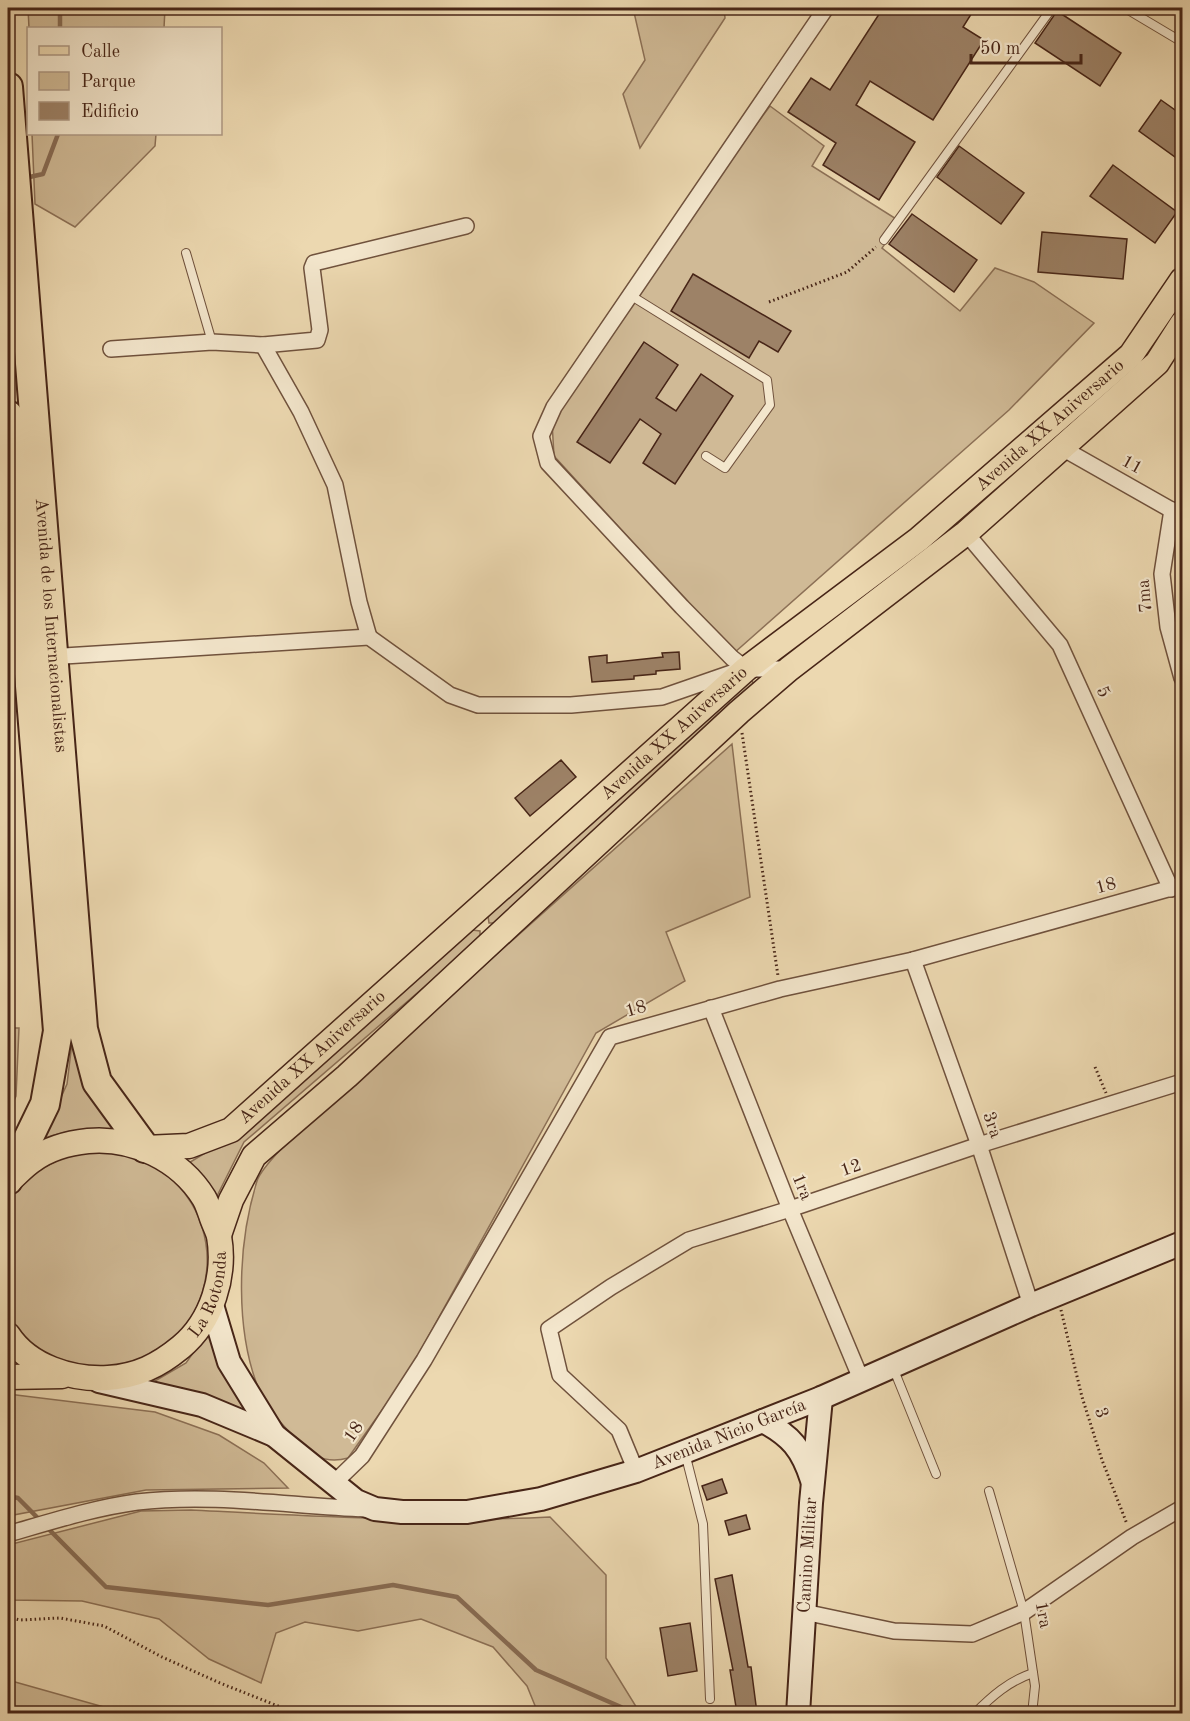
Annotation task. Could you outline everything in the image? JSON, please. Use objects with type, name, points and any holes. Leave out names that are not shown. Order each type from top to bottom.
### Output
[{"type":"highway","name":"Avenida de los Internacionalistas","points":[[8,87],[22,260],[58,1031],[45,1104],[8,1182]]},
{"type":"highway","name":"Avenida de los Internacionalistas","points":[[8,426],[13,559],[41,658],[83,1029],[97,1082],[145,1148]]},
{"type":"main road","name":"Avenida XX Aniversario","points":[[145,1148],[189,1146],[231,1130],[746,669],[919,539],[1131,355],[1182,280]]},
{"type":"main road","name":"Avenida XX Aniversario","points":[[219,1235],[231,1200],[254,1156],[356,1068],[739,712],[789,669],[966,534],[1157,363],[1182,324]]},
{"type":"main road","name":"La Rotonda","points":[[8,1182],[34,1159],[69,1143],[107,1139],[145,1148],[179,1168],[205,1198],[219,1235],[220,1270],[212,1305],[192,1338],[163,1362],[127,1377],[80,1377],[39,1363],[8,1335]]},
{"type":"main road","name":"Avenida Nicio García","points":[[274,1435],[356,1501],[375,1509],[467,1512],[541,1499],[636,1471],[821,1398],[1030,1305],[1182,1243]]},
{"type":"main road","points":[[212,1305],[229,1362],[274,1435]]},
{"type":"main road","points":[[8,1377],[80,1377],[202,1405],[274,1435]]},
{"type":"main road","name":"Camino Militar","points":[[798,1713],[812,1482],[821,1398]]},
{"type":"main road","points":[[763,1421],[789,1438],[804,1457],[812,1482]]},
{"type":"street","points":[[746,669],[682,607],[548,463],[541,436],[554,406],[826,8]]},
{"type":"street","points":[[111,349],[212,342],[263,345],[312,340],[319,337],[320,330],[312,268],[314,263],[466,226]]},
{"type":"street","points":[[263,345],[301,412],[335,485],[359,602],[369,637]]},
{"type":"street","name":"11","points":[[1062,448],[1177,513]]},
{"type":"street","name":"7ma","points":[[1177,513],[1162,574],[1168,627],[1182,678]]},
{"type":"street","name":"5","points":[[966,534],[1060,645],[1177,887]]},
{"type":"street","points":[[41,658],[369,637],[450,694],[478,705],[571,705],[662,697],[746,669],[789,669]]},
{"type":"street","name":"18","points":[[333,1484],[362,1456],[424,1360],[610,1037],[780,989],[913,960],[1177,887]]},
{"type":"street","name":"3ra","points":[[913,960],[979,1145],[1030,1305]]},
{"type":"street","name":"1ra","points":[[711,1008],[790,1209],[861,1379]]},
{"type":"street","name":"12","points":[[636,1471],[619,1430],[560,1376],[549,1329],[611,1287],[689,1240],[790,1209],[979,1145],[1182,1082]]},
{"type":"street","points":[[8,1534],[136,1502],[192,1499],[375,1509]]},
{"type":"street","points":[[804,1612],[894,1631],[972,1634],[1024,1612],[1132,1537],[1182,1508]]},
{"type":"lane","points":[[884,240],[1052,8]]},
{"type":"lane","points":[[1125,8],[1182,42]]},
{"type":"lane","points":[[186,253],[212,342]]},
{"type":"lane","points":[[630,295],[767,380],[770,405],[725,468],[706,456]]},
{"type":"lane","points":[[893,1367],[936,1474]]},
{"type":"lane","points":[[685,1452],[703,1524],[710,1699]]},
{"type":"lane","name":"1ra","points":[[989,1491],[1024,1612],[1035,1686],[1032,1713]]},
{"type":"lane","points":[[974,1713],[1017,1678],[1033,1673]]},
{"type":"path","points":[[769,302],[847,272],[884,240]]},
{"type":"path","points":[[739,712],[780,989]]},
{"type":"path","points":[[1095,1067],[1112,1105]]},
{"type":"path","name":"3","points":[[1057,1294],[1082,1397],[1102,1460],[1132,1537]]},
{"type":"path","points":[[8,1617],[20,1620],[60,1618],[104,1626],[162,1657],[291,1713]]},
{"type":"green space","points":[[28,8],[165,8],[164,27],[29,27]]},
{"type":"green space","points":[[633,8],[724,8],[725,18],[640,148],[623,94],[645,60]]},
{"type":"green space","points":[[770,106],[824,146],[812,166],[901,222],[882,248],[960,311],[995,268],[1034,282],[1094,323],[1009,410],[734,653],[554,456],[552,422],[710,187]]},
{"type":"green space","points":[[32,135],[156,135],[155,146],[75,227],[35,204]]},
{"type":"green space","points":[[752,680],[754,687],[498,923],[489,923],[488,916],[741,681]]},
{"type":"green space","points":[[732,744],[750,897],[666,932],[685,981],[596,1033],[407,1375],[348,1458],[331,1460],[309,1452],[271,1411],[262,1397],[253,1373],[247,1346],[241,1290],[242,1261],[250,1206],[259,1176],[291,1138]]},
{"type":"green space","points":[[472,930],[480,931],[480,939],[244,1142],[217,1196],[187,1164],[235,1135]]},
{"type":"green space","points":[[8,1028],[19,1028],[16,1096],[8,1114]]},
{"type":"green space","points":[[72,1043],[78,1046],[122,1131],[82,1130],[42,1139],[67,1084]]},
{"type":"green space","points":[[95,1151],[121,1155],[153,1165],[187,1196],[202,1227],[207,1259],[202,1292],[189,1321],[167,1346],[137,1362],[101,1368],[72,1364],[48,1355],[27,1340],[8,1319],[9,1198],[32,1174],[62,1158]]},
{"type":"green space","points":[[211,1328],[221,1367],[231,1387],[255,1418],[148,1385],[186,1363]]},
{"type":"green space","points":[[8,1394],[155,1412],[219,1435],[264,1463],[288,1488],[146,1490],[8,1516]]},
{"type":"green space","points":[[191,1510],[415,1519],[550,1517],[606,1575],[606,1658],[640,1713],[538,1713],[527,1686],[493,1647],[421,1619],[358,1631],[305,1622],[276,1633],[261,1683],[209,1659],[159,1619],[82,1601],[8,1600],[8,1545],[141,1511]]},
{"type":"green space","points":[[8,1680],[125,1713],[8,1713]]},
{"type":"building","points":[[883,8],[975,8],[963,27],[984,40],[933,120],[870,81],[856,105],[915,142],[879,200],[823,165],[836,143],[788,112],[811,78],[830,90]]},
{"type":"building","points":[[1057,11],[1121,53],[1100,86],[1035,43]]},
{"type":"building","points":[[1161,100],[1182,115],[1182,162],[1139,131]]},
{"type":"building","points":[[959,146],[1024,193],[1001,224],[937,177]]},
{"type":"building","points":[[1113,165],[1177,212],[1155,243],[1090,196]]},
{"type":"building","points":[[912,214],[977,260],[954,292],[889,244]]},
{"type":"building","points":[[1042,232],[1127,239],[1123,279],[1038,272]]},
{"type":"building","points":[[693,274],[791,331],[778,352],[759,341],[749,358],[671,311]]},
{"type":"building","points":[[644,342],[678,365],[656,398],[676,411],[701,374],[733,396],[675,484],[643,463],[661,434],[640,419],[610,463],[577,442]]},
{"type":"building","points":[[679,652],[680,669],[656,671],[656,674],[634,676],[634,679],[592,682],[589,657],[607,655],[607,663],[663,657],[662,653]]},
{"type":"building","points":[[561,760],[576,777],[530,816],[515,798]]},
{"type":"building","points":[[722,1479],[727,1493],[707,1500],[702,1486]]},
{"type":"building","points":[[746,1515],[750,1529],[729,1535],[725,1521]]},
{"type":"building","points":[[732,1575],[748,1667],[751,1667],[757,1713],[737,1713],[730,1670],[733,1670],[715,1579]]},
{"type":"building","points":[[690,1623],[697,1671],[668,1676],[660,1628]]},
{"type":"waterway","points":[[60,8],[60,27]]},
{"type":"waterway","points":[[25,178],[43,174],[58,135]]},
{"type":"waterway","points":[[8,1496],[18,1498],[106,1587],[268,1605],[393,1585],[457,1597],[536,1670],[621,1707],[623,1714]]}]
